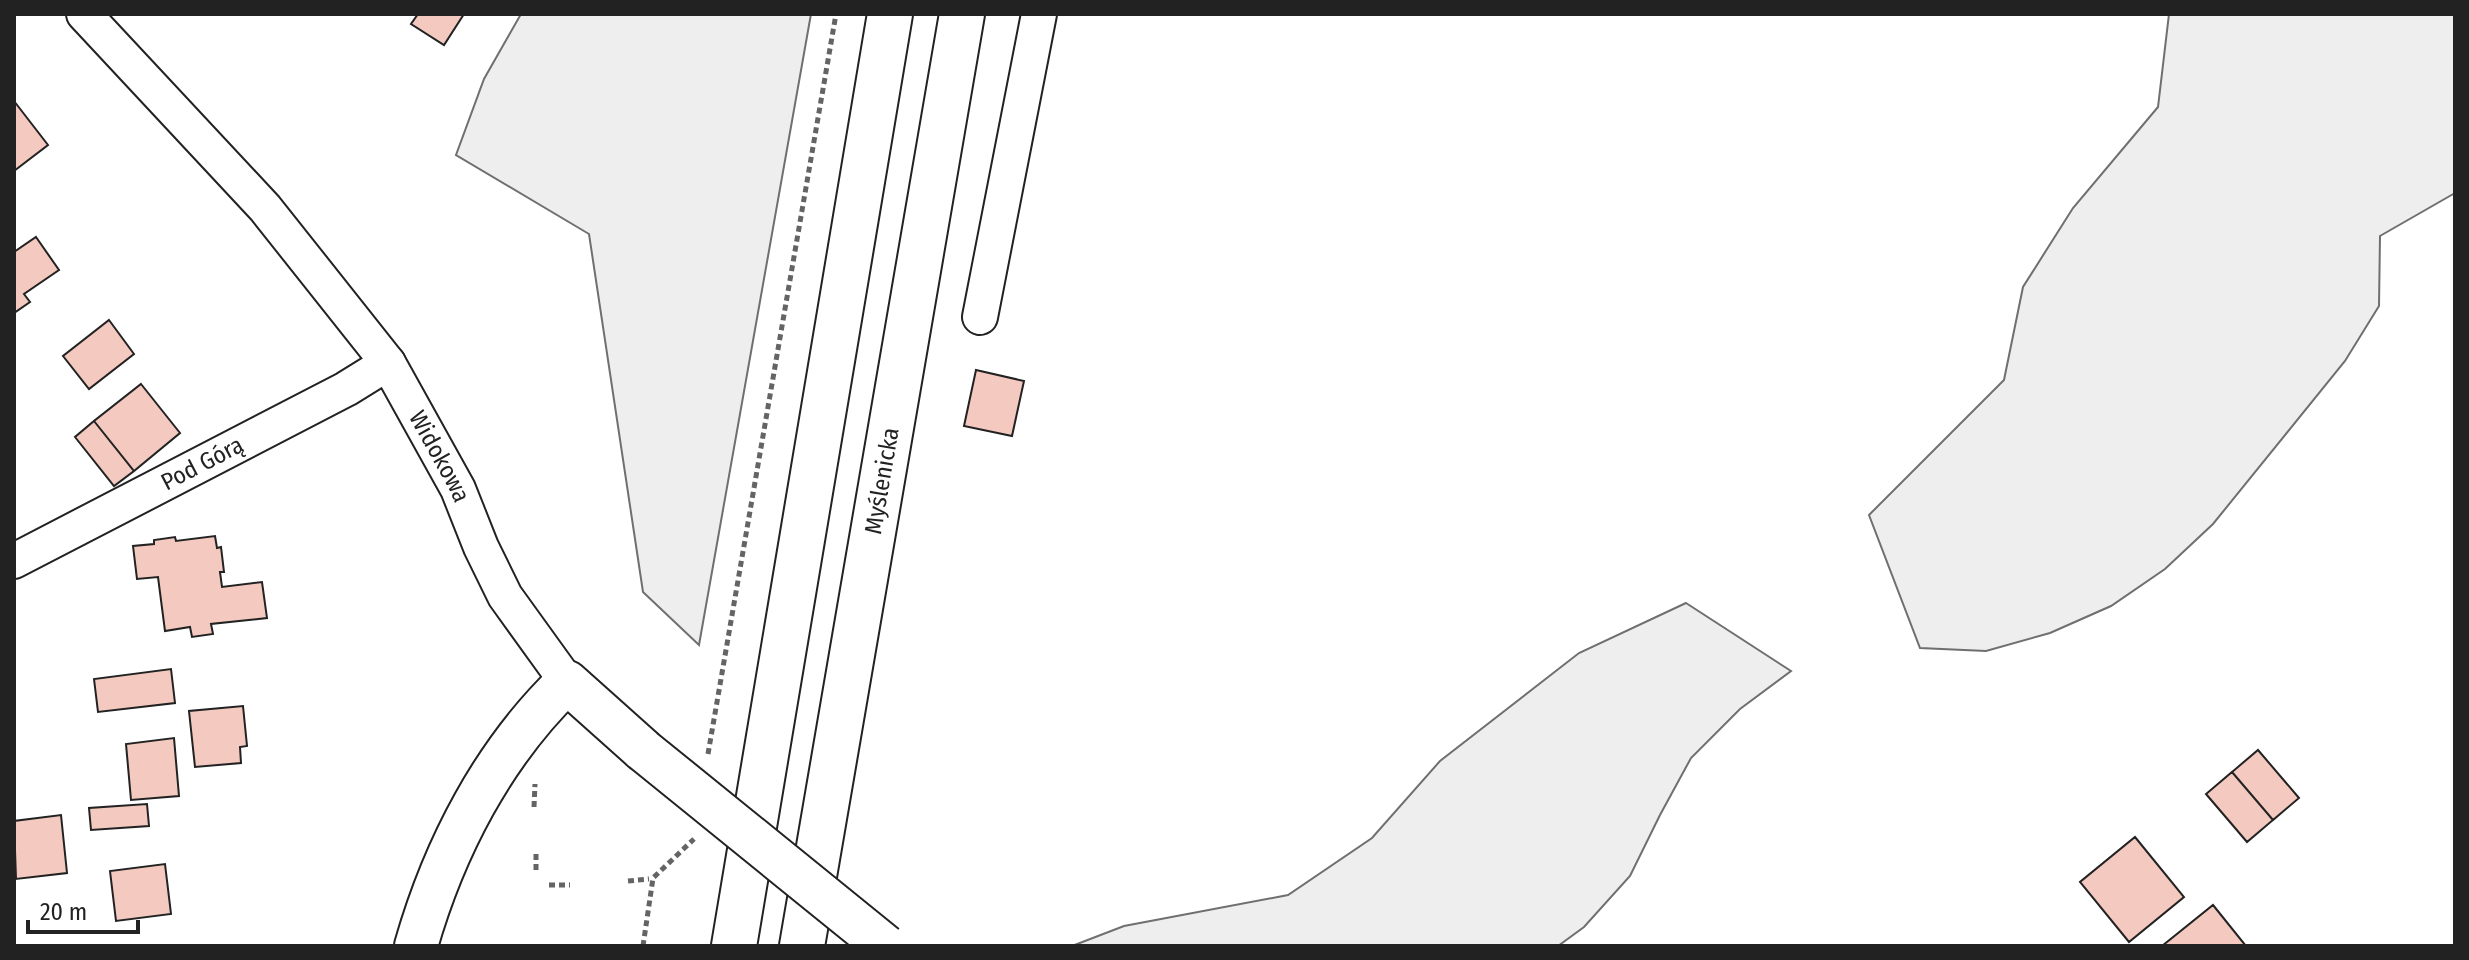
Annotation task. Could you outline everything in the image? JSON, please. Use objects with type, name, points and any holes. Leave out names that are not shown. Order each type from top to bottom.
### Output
[{"type":"highway","points":[[734,946],[890,14]]},
{"type":"highway","name":"Myślenicka","points":[[802,946],[962,14]]},
{"type":"street","name":"Widokowa","points":[[84,14],[265,208],[388,363],[458,489],[505,596],[567,682]]},
{"type":"street","points":[[980,317],[1039,14]]},
{"type":"street","name":"Pod Górą","points":[[14,561],[346,389],[388,363]]},
{"type":"street","points":[[416,946],[439,877],[476,801],[525,728],[567,682],[643,750],[885,946]]},
{"type":"path","points":[[706,768],[836,14]]},
{"type":"path","points":[[534,807],[535,784]]},
{"type":"path","points":[[643,946],[653,878],[694,840],[696,826]]},
{"type":"path","points":[[536,854],[536,874]]},
{"type":"path","points":[[628,881],[649,879]]},
{"type":"path","points":[[549,885],[570,885]]},
{"type":"shaded area","points":[[521,14],[811,14],[699,645],[643,592],[589,234],[456,155],[484,79]]},
{"type":"shaded area","points":[[2169,14],[2455,14],[2455,193],[2380,236],[2379,306],[2345,361],[2213,524],[2165,569],[2111,606],[2050,633],[1986,651],[1920,648],[1869,515],[2004,380],[2023,287],[2073,208],[2158,107]]},
{"type":"shaded area","points":[[1686,603],[1791,671],[1740,709],[1691,758],[1630,876],[1584,927],[1558,946],[1072,946],[1124,926],[1288,895],[1372,838],[1440,761],[1579,653]]},
{"type":"building","points":[[418,14],[464,14],[444,45],[411,24]]},
{"type":"building","points":[[14,101],[48,145],[14,171]]},
{"type":"building","points":[[36,237],[59,270],[24,294],[30,302],[14,313],[14,252]]},
{"type":"building","points":[[109,320],[134,354],[89,389],[63,356]]},
{"type":"building","points":[[976,370],[1024,381],[1012,436],[964,426]]},
{"type":"building","points":[[141,384],[180,433],[134,471],[94,421]]},
{"type":"building","points":[[94,421],[134,471],[114,486],[75,437]]},
{"type":"building","points":[[215,536],[217,548],[221,547],[222,587],[262,582],[267,618],[211,624],[213,634],[192,637],[190,627],[165,631],[158,577],[137,579],[133,546],[154,544],[154,540],[175,537],[176,541]]},
{"type":"building","points":[[171,669],[175,703],[98,712],[94,679]]},
{"type":"building","points":[[243,706],[247,746],[240,747],[241,763],[195,767],[189,711]]},
{"type":"building","points":[[174,738],[179,796],[131,800],[126,744]]},
{"type":"building","points":[[2258,750],[2299,798],[2273,820],[2232,772]]},
{"type":"building","points":[[2232,772],[2273,820],[2247,842],[2206,794]]},
{"type":"building","points":[[147,804],[149,826],[91,830],[89,808]]},
{"type":"building","points":[[61,815],[67,873],[16,879],[14,821]]},
{"type":"building","points":[[2135,837],[2184,897],[2129,942],[2080,882]]},
{"type":"building","points":[[165,864],[171,914],[116,921],[110,871]]},
{"type":"building","points":[[2213,905],[2246,946],[2162,946]]}]
